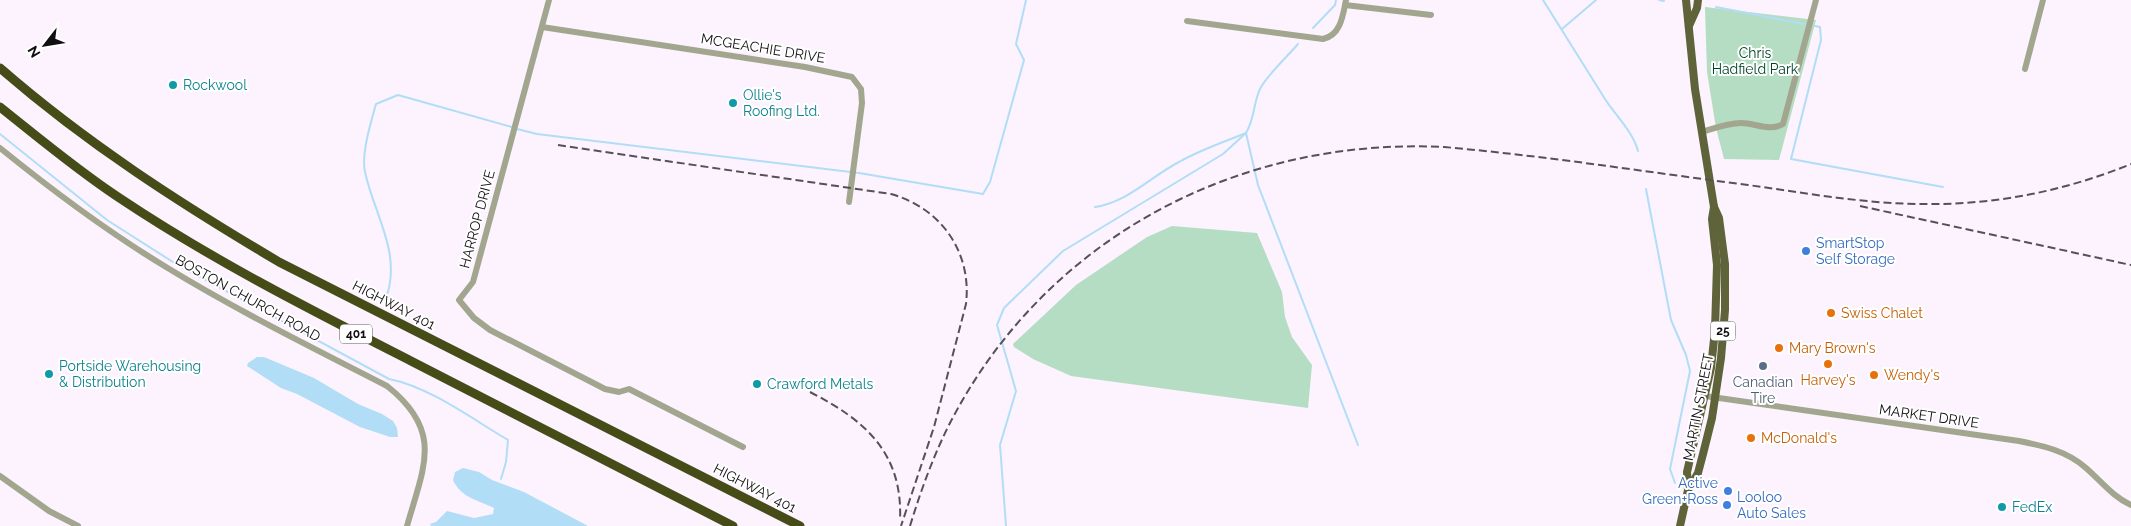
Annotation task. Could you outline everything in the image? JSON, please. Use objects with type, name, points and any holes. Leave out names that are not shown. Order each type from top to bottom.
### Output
[{"type":"highway","name":"HIGHWAY 401","points":[[0,68],[83,136],[196,212],[279,262],[800,526]]},
{"type":"highway","name":"401","points":[[0,107],[116,196],[179,237],[352,332],[733,526]]},
{"type":"main road","name":"MARTIN STREET","points":[[1686,0],[1695,89],[1714,207],[1720,222],[1725,289],[1722,358],[1716,397],[1698,473],[1688,490]]},
{"type":"main road","name":"MARTIN STREET","points":[[1689,26],[1697,8],[1698,0]]},
{"type":"main road","name":"MARTIN STREET","points":[[1680,526],[1688,490],[1687,472],[1711,368],[1715,330],[1717,265],[1712,219],[1714,207]]},
{"type":"street","name":"HARROP DRIVE","points":[[549,0],[473,282],[459,300],[474,318],[490,330],[605,389],[619,392],[629,389],[743,447]]},
{"type":"street","points":[[1702,132],[1731,124],[1743,123],[1770,128],[1783,124],[1816,0]]},
{"type":"street","points":[[2025,69],[2043,0]]},
{"type":"street","points":[[1187,21],[1323,39],[1328,38],[1339,27],[1343,19],[1346,2],[1431,15]]},
{"type":"street","name":"MCGEACHIE DRIVE","points":[[542,26],[840,73],[852,77],[861,89],[862,103],[849,202]]},
{"type":"street","name":"BOSTON CHURCH ROAD","points":[[0,148],[94,220],[166,267],[263,322],[387,386],[400,396],[418,418],[426,450],[425,461],[408,526]]},
{"type":"street","name":"MARKET DRIVE","points":[[1705,396],[2019,440],[2048,447],[2072,457],[2120,499],[2131,505]]},
{"type":"street","points":[[0,476],[48,510],[78,526]]},
{"type":"green space","name":"Chris Hadfield Park","points":[[1705,7],[1816,20],[1779,160],[1724,159],[1716,128],[1707,72]]},
{"type":"green space","points":[[1172,226],[1257,233],[1282,292],[1285,317],[1292,337],[1312,365],[1308,408],[1071,376],[1033,359],[1014,347],[1013,344],[1076,285],[1147,237]]},
{"type":"water","points":[[257,357],[264,357],[314,378],[358,404],[382,414],[393,421],[397,428],[398,437],[390,437],[360,427],[297,394],[281,388],[247,366],[248,363]]},
{"type":"water","points":[[463,468],[479,472],[492,480],[524,492],[588,526],[431,526],[430,524],[436,522],[447,511],[474,518],[493,514],[494,508],[465,495],[456,486],[453,480],[455,472]]},
{"type":"waterway","points":[[517,129],[537,134],[859,173],[983,194],[990,182],[1024,60],[1016,44],[1026,0]]},
{"type":"waterway","points":[[1313,28],[1335,5],[1336,0]]},
{"type":"waterway","points":[[1543,0],[1605,99],[1628,131],[1638,151]]},
{"type":"waterway","points":[[1562,29],[1596,0]]},
{"type":"waterway","points":[[1659,0],[1664,1]]},
{"type":"waterway","points":[[1716,7],[1804,24]]},
{"type":"waterway","points":[[1815,26],[1820,27],[1821,40],[1791,159],[1943,187]]},
{"type":"waterway","points":[[1095,207],[1118,200],[1187,158],[1246,133],[1260,89],[1272,72],[1298,44]]},
{"type":"waterway","points":[[387,295],[391,264],[389,248],[369,188],[364,165],[367,138],[376,104],[398,95],[512,127]]},
{"type":"waterway","points":[[1006,526],[1000,445],[1016,391],[997,325],[1004,308],[1063,251],[1223,154],[1246,133],[1258,185],[1358,445]]},
{"type":"waterway","points":[[0,134],[107,220],[176,264],[389,379],[435,396],[508,440],[506,462],[501,479]]},
{"type":"waterway","points":[[1646,189],[1671,320],[1686,355],[1690,371],[1670,469],[1675,483]]},
{"type":"railway","points":[[558,145],[891,194],[925,210],[938,221],[950,235],[964,267],[967,285],[966,304],[934,427],[901,526]]},
{"type":"railway","points":[[910,526],[928,472],[951,421],[991,356],[1040,299],[1095,251],[1157,211],[1223,181],[1294,160],[1368,148],[1444,147],[1558,160],[1836,198],[1902,204],[1951,204],[2029,195],[2081,182],[2131,164]]},
{"type":"railway","points":[[1860,206],[2131,265]]},
{"type":"railway","points":[[810,392],[848,414],[877,441],[887,457],[895,476],[899,496],[900,520]]},
{"type":"place","name":"Rockwool","points":[[173,85]]},
{"type":"place","name":"Ollie's Roofing Ltd.","points":[[733,103]]},
{"type":"place","name":"SmartStop Self Storage","points":[[1806,251]]},
{"type":"place","name":"Swiss Chalet","points":[[1831,313]]},
{"type":"place","name":"Mary Brown's","points":[[1779,348]]},
{"type":"place","name":"Harvey's","points":[[1828,364]]},
{"type":"place","name":"Canadian Tire","points":[[1763,366]]},
{"type":"place","name":"Portside Warehousing & Distribution","points":[[49,374]]},
{"type":"place","name":"Wendy's","points":[[1874,375]]},
{"type":"place","name":"Crawford Metals","points":[[757,384]]},
{"type":"place","name":"McDonald's","points":[[1751,438]]},
{"type":"place","name":"Active Green+Ross","points":[[1728,491]]},
{"type":"place","name":"Looloo Auto Sales","points":[[1727,505]]},
{"type":"place","name":"FedEx","points":[[2002,507]]}]
